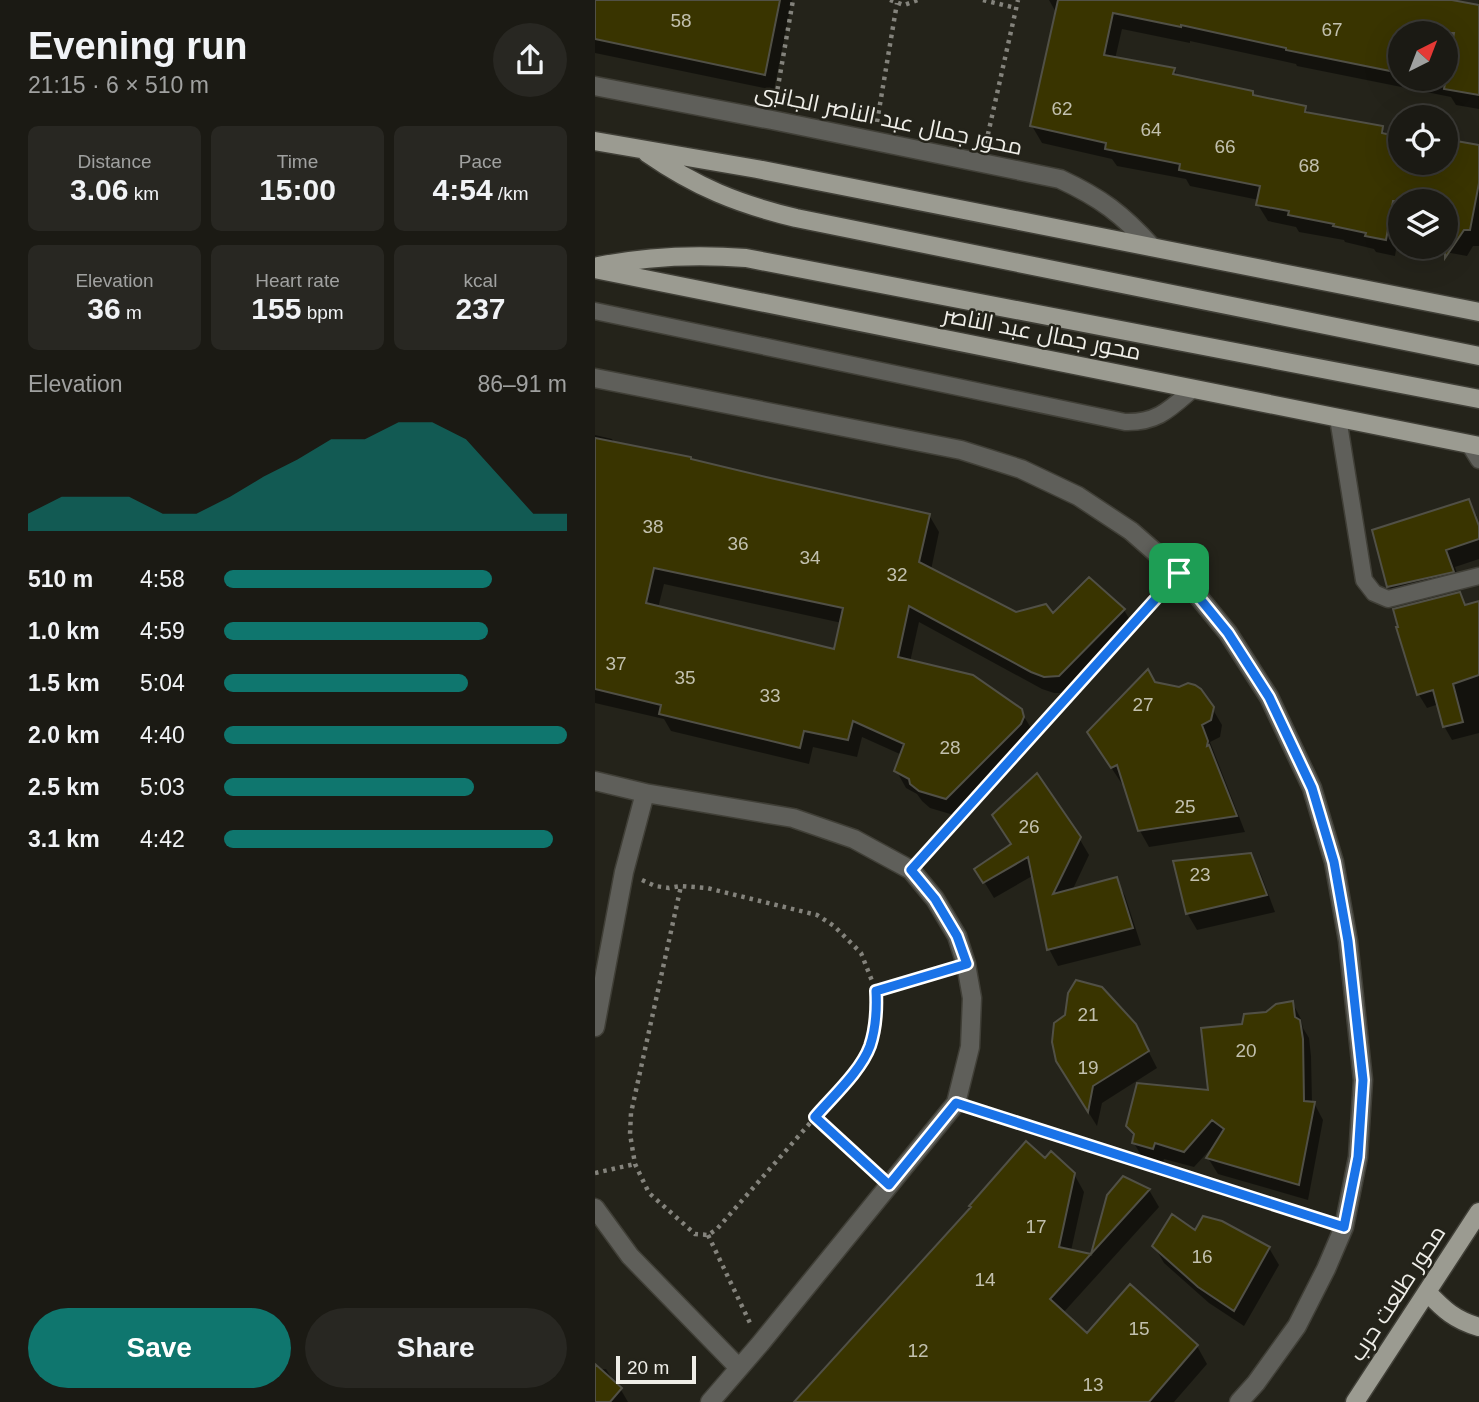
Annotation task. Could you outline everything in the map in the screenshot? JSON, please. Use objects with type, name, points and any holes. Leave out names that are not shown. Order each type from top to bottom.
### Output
[{"type":"main road","points":[[595,141],[757,169],[1479,312]]},
{"type":"main road","points":[[643,150],[695,183],[759,209],[1479,356]]},
{"type":"main road","points":[[595,268],[653,257],[684,255],[747,258],[1479,399]]},
{"type":"main road","name":"محور جمال عبد الناصر","points":[[595,268],[1474,445]]},
{"type":"main road","name":"محور طلعت حرب","points":[[1355,1402],[1479,1212]]},
{"type":"main road","points":[[1427,1293],[1441,1307],[1463,1322],[1479,1327]]},
{"type":"street","name":"محور جمال عبد الناصر الجانبى","points":[[595,86],[1061,179],[1089,192],[1112,208],[1152,247]]},
{"type":"street","points":[[595,378],[961,450],[1021,469],[1078,496],[1131,531],[1179,573],[1228,633],[1269,697],[1312,788],[1334,862],[1348,941],[1363,1080],[1358,1157],[1344,1227],[1297,1326],[1239,1402]]},
{"type":"street","points":[[595,781],[645,793],[793,818],[853,839],[911,870],[935,899],[957,936],[967,964],[972,998],[970,1047],[956,1103],[760,1345],[710,1402]]},
{"type":"street","points":[[595,1027],[624,873],[645,793]]},
{"type":"street","points":[[595,1208],[630,1256],[739,1368]]},
{"type":"lane","points":[[595,311],[1125,422],[1137,423],[1159,416],[1193,389]]},
{"type":"lane","points":[[1338,418],[1364,580],[1374,593],[1388,599],[1479,576]]},
{"type":"lane","points":[[1474,445],[1479,460]]},
{"type":"path","points":[[772,120],[793,0]]},
{"type":"path","points":[[890,0],[904,5],[918,0]]},
{"type":"path","points":[[983,0],[1016,8]]},
{"type":"path","points":[[981,163],[1018,0]]},
{"type":"path","points":[[874,140],[897,4]]},
{"type":"path","points":[[911,870],[1179,573]]},
{"type":"path","points":[[624,873],[655,886],[669,888],[681,886],[707,888],[817,915],[834,926],[861,953],[876,991],[875,1028],[869,1050],[854,1073],[708,1235],[695,1234],[649,1193],[635,1164],[630,1134],[631,1113],[681,886]]},
{"type":"path","points":[[876,991],[967,964]]},
{"type":"path","points":[[956,1103],[1344,1227]]},
{"type":"path","points":[[815,1117],[889,1185]]},
{"type":"path","points":[[595,1173],[635,1164]]},
{"type":"path","points":[[708,1235],[760,1345]]},
{"type":"building","points":[[595,0],[780,0],[765,75],[595,39]]},
{"type":"building","points":[[1058,0],[1452,0],[1479,5],[1479,95],[1456,91],[1458,91],[1458,21],[1388,21],[1388,71],[1181,25],[1113,13],[1104,55],[1175,68],[1173,74],[1253,91],[1253,95],[1306,106],[1305,112],[1383,126],[1382,133],[1388,134],[1388,175],[1458,175],[1458,141],[1479,145],[1479,183],[1470,230],[1464,230],[1458,239],[1458,189],[1388,189],[1386,240],[1365,236],[1366,233],[1333,226],[1334,224],[1288,215],[1289,211],[1256,205],[1260,186],[1179,170],[1180,164],[1105,149],[1106,143],[1030,126]]},
{"type":"building","points":[[595,438],[691,457],[930,514],[919,562],[1016,612],[1046,604],[1053,613],[1089,577],[1125,609],[1059,676],[1044,677],[909,606],[898,657],[973,675],[1022,709],[1024,717],[1021,724],[946,799],[919,791],[910,784],[909,779],[894,771],[904,744],[853,721],[848,740],[804,731],[800,748],[659,714],[661,705],[595,689]],"holes":[[[654,568],[843,608],[834,649],[646,603]]]},
{"type":"building","points":[[1469,499],[1479,526],[1479,539],[1446,550],[1454,572],[1387,587],[1372,530]]},
{"type":"building","points":[[1460,592],[1465,605],[1479,601],[1479,675],[1453,684],[1463,722],[1443,727],[1433,690],[1417,695],[1393,609]]},
{"type":"building","points":[[1148,669],[1155,682],[1179,687],[1188,683],[1195,685],[1214,707],[1211,720],[1202,725],[1208,741],[1207,746],[1209,745],[1237,816],[1138,831],[1117,765],[1111,768],[1087,732]]},
{"type":"building","points":[[1037,773],[1081,837],[1053,894],[1117,877],[1133,928],[1047,950],[1028,857],[983,883],[974,869],[1011,844],[992,815]]},
{"type":"building","points":[[1251,853],[1267,895],[1186,914],[1173,861]]},
{"type":"building","points":[[1076,980],[1102,987],[1136,1024],[1149,1051],[1093,1086],[1088,1112],[1056,1061],[1052,1042],[1054,1023],[1065,1015],[1068,993]]},
{"type":"building","points":[[1293,1001],[1295,1017],[1300,1020],[1303,1039],[1304,1101],[1315,1102],[1299,1185],[1206,1158],[1224,1129],[1212,1120],[1184,1152],[1155,1143],[1153,1149],[1132,1143],[1134,1134],[1126,1126],[1137,1083],[1208,1090],[1201,1028],[1242,1024],[1244,1014],[1266,1012],[1276,1004]]},
{"type":"building","points":[[1026,1141],[1045,1158],[1051,1151],[1075,1173],[1059,1247],[1091,1254],[1050,1299],[1087,1333],[1130,1284],[1198,1345],[1149,1402],[794,1402],[971,1207],[969,1206]]},
{"type":"building","points":[[1123,1176],[1150,1189],[1091,1254],[1107,1195]]},
{"type":"building","points":[[1172,1214],[1195,1230],[1203,1216],[1222,1221],[1270,1247],[1234,1311],[1198,1287],[1152,1246]]},
{"type":"building","points":[[595,1364],[622,1388],[610,1402],[595,1402]]},
{"type":"route","points":[[1179,573],[1228,633],[1269,697],[1312,788],[1334,862],[1348,941],[1363,1080],[1358,1157],[1344,1227],[956,1103],[889,1185],[815,1117],[854,1073],[869,1050],[875,1028],[876,991],[967,964],[957,936],[935,899],[911,870],[1179,573]]}]
